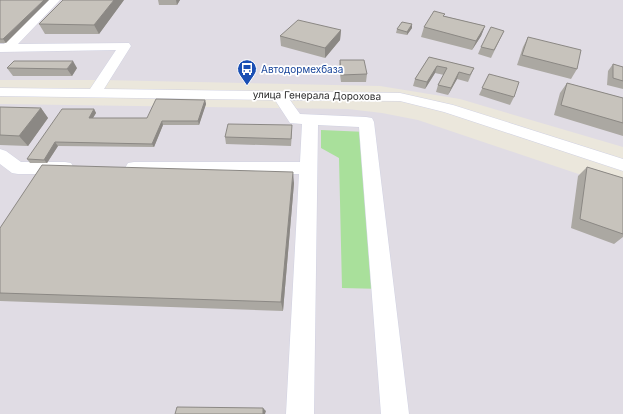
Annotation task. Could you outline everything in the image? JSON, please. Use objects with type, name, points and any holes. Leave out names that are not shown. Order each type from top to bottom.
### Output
[{"type":"street","points":[[3,48],[55,0]]},
{"type":"street","points":[[3,48],[124,46],[94,93]]},
{"type":"street","name":"улица Генерала Дорохова","points":[[0,92],[379,95],[400,97],[423,101],[623,165]]},
{"type":"street","points":[[279,95],[295,119],[366,122],[395,414]]},
{"type":"street","points":[[300,414],[310,120]]},
{"type":"street","points":[[0,156],[18,168],[36,175],[80,168]]},
{"type":"street","points":[[119,168],[308,168]]},
{"type":"shaded area","points":[[0,0],[623,0],[623,147],[460,99],[380,86],[102,80],[0,80]]},
{"type":"shaded area","points":[[0,104],[348,109],[382,113],[418,120],[623,189],[623,414],[0,414]]},
{"type":"green space","points":[[321,130],[367,132],[383,289],[342,288],[339,158],[321,148]]},
{"type":"building","points":[[0,0],[44,0],[3,39],[0,39]]},
{"type":"building","points":[[63,0],[114,0],[94,25],[39,24]]},
{"type":"building","points":[[434,11],[445,14],[443,16],[485,26],[476,41],[424,27]]},
{"type":"building","points":[[298,20],[341,30],[325,48],[280,36]]},
{"type":"building","points":[[402,22],[412,24],[407,32],[397,29]]},
{"type":"building","points":[[491,27],[504,31],[494,50],[481,47]]},
{"type":"building","points":[[528,37],[581,50],[577,69],[522,55]]},
{"type":"building","points":[[429,57],[474,68],[470,75],[459,72],[451,88],[438,85],[447,68],[437,66],[427,82],[415,79]]},
{"type":"building","points":[[340,60],[364,60],[367,74],[341,75]]},
{"type":"building","points":[[14,61],[73,61],[67,69],[7,68]]},
{"type":"building","points":[[613,64],[623,67],[623,81],[613,78]]},
{"type":"building","points":[[489,74],[519,82],[514,97],[482,88]]},
{"type":"building","points":[[567,83],[623,98],[623,123],[561,105]]},
{"type":"building","points":[[156,99],[205,100],[198,121],[162,121],[152,144],[55,142],[44,160],[27,159],[62,109],[94,109],[89,118],[147,118]]},
{"type":"building","points":[[0,107],[41,108],[19,136],[0,135]]},
{"type":"building","points":[[228,124],[292,125],[291,139],[225,137]]},
{"type":"building","points":[[42,165],[293,172],[281,302],[0,293],[0,228]]},
{"type":"building","points":[[587,167],[623,178],[623,234],[580,219]]},
{"type":"building","points":[[177,407],[263,408],[263,414],[175,414]]},
{"type":"place","name":"Автодормехбаза","points":[[247,86]]}]
